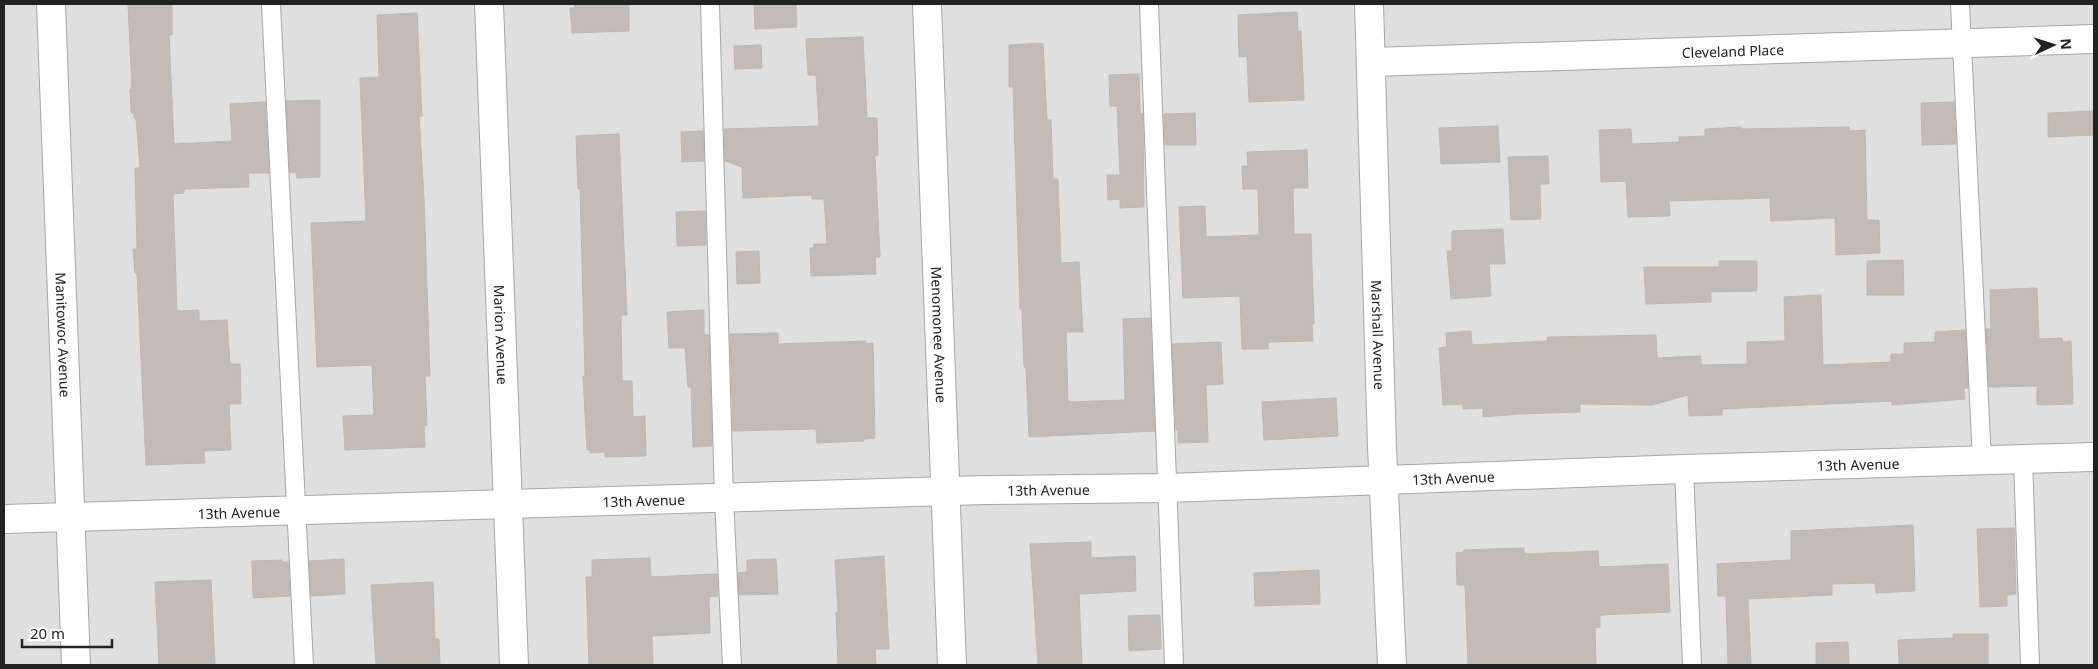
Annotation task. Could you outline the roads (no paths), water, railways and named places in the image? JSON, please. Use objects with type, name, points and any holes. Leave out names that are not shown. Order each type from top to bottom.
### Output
[{"type":"street","name":"Manitowoc Avenue","points":[[51,4],[76,665]]},
{"type":"street","name":"Marion Avenue","points":[[490,4],[514,665]]},
{"type":"street","name":"Menomonee Avenue","points":[[928,4],[952,665]]},
{"type":"street","name":"Marshall Avenue","points":[[1369,4],[1384,481],[1392,665]]},
{"type":"street","name":"Cleveland Place","points":[[1372,62],[2094,40]]},
{"type":"street","name":"13th Avenue","points":[[4,519],[946,491],[1167,488],[1684,469],[2094,457]]},
{"type":"lane","points":[[271,4],[304,665]]},
{"type":"lane","points":[[710,4],[724,498],[732,665]]},
{"type":"lane","points":[[1149,4],[1174,665]]},
{"type":"lane","points":[[1960,4],[1982,460]]},
{"type":"lane","points":[[2023,459],[2030,665]]},
{"type":"lane","points":[[1684,469],[1692,665]]}]
